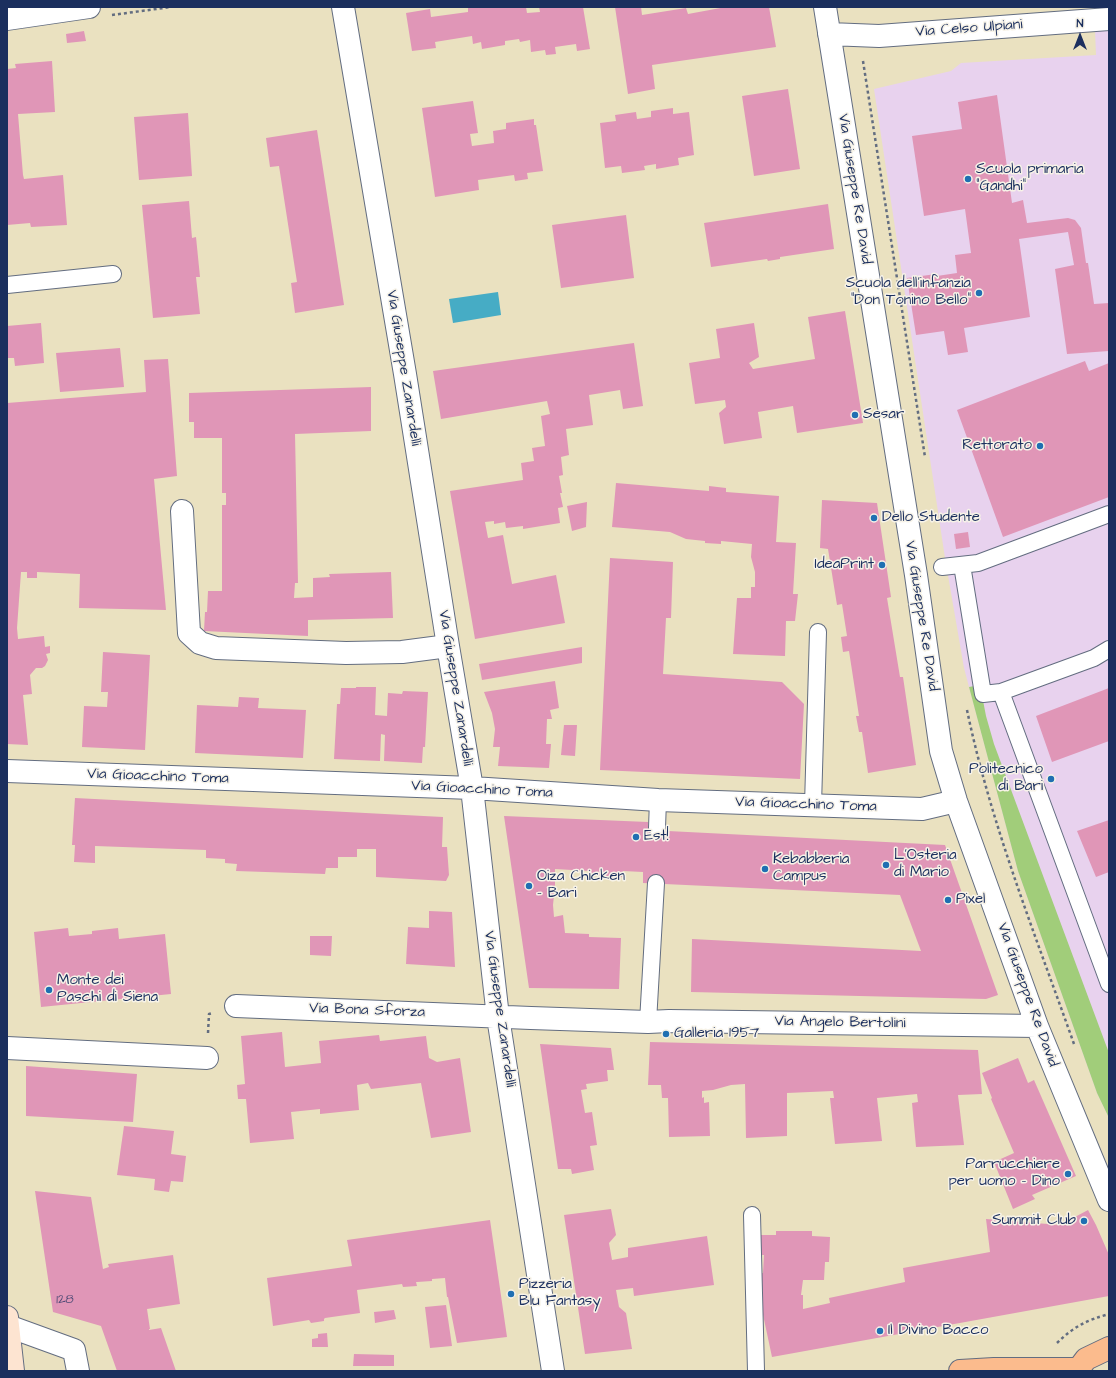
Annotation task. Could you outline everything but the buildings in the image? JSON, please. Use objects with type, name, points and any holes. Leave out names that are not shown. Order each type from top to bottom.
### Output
[{"type":"main road","points":[[8,1335],[13,1371]]},
{"type":"main road","points":[[960,1371],[994,1369],[1077,1370],[1086,1359],[1109,1348]]},
{"type":"street","points":[[7,19],[89,7]]},
{"type":"street","name":"Via Giuseppe Zanardelli","points":[[343,7],[405,374],[472,788],[498,1017],[553,1371]]},
{"type":"street","name":"Via Giuseppe Re David","points":[[825,7],[916,575],[941,751],[956,801],[1037,1026],[1109,1200]]},
{"type":"street","name":"Via Celso Ulpiani","points":[[829,34],[879,36],[1109,19]]},
{"type":"street","points":[[182,511],[189,633],[200,643],[216,648],[346,653],[402,652],[448,646]]},
{"type":"street","name":"Via Gioacchino Toma","points":[[7,771],[472,788],[658,800],[922,809],[956,801]]},
{"type":"street","name":"Via Bona Sforza","points":[[236,1006],[498,1017]]},
{"type":"street","name":"Via Angelo Bertolini","points":[[498,1017],[648,1022],[669,1021],[1037,1026]]},
{"type":"street","points":[[7,1048],[207,1058]]},
{"type":"street","points":[[8,1335],[74,1350],[78,1371]]},
{"type":"lane","points":[[7,285],[113,274]]},
{"type":"lane","points":[[942,568],[978,562],[1109,514]]},
{"type":"lane","points":[[962,565],[983,694],[1001,692],[1094,658],[1109,649]]},
{"type":"lane","points":[[813,805],[818,632]]},
{"type":"lane","points":[[1001,692],[1109,984]]},
{"type":"lane","points":[[657,828],[658,800]]},
{"type":"lane","points":[[648,1022],[656,883]]},
{"type":"lane","points":[[752,1215],[756,1371]]},
{"type":"path","points":[[207,1058],[210,1014],[236,1006]]},
{"type":"path","points":[[1056,1344],[1069,1331],[1091,1319],[1109,1314]]},
{"type":"shaded area","points":[[1095,30],[1109,30],[1109,1118],[1097,1093],[1018,871],[964,668],[945,558],[874,89],[951,71],[961,63],[1096,55]]},
{"type":"green space","points":[[980,685],[986,716],[994,744],[1109,1053],[1109,1118],[1097,1093],[1018,871],[969,687]]},
{"type":"water","points":[[498,292],[501,315],[453,323],[449,299]]},
{"type":"place","name":"Scuola primaria \"Gandhi\"","points":[[968,179]]},
{"type":"place","name":"Scuola dell'infanzia \"Don Tonino Bello\"","points":[[979,293]]},
{"type":"place","name":"Sesar","points":[[855,415]]},
{"type":"place","name":"Rettorato","points":[[1040,446]]},
{"type":"place","name":"Dello Studente","points":[[874,518]]},
{"type":"place","name":"IdeaPrint","points":[[882,565]]},
{"type":"place","name":"Politecnico di Bari","points":[[1051,779]]},
{"type":"place","name":"Est!","points":[[636,837]]},
{"type":"place","name":"L'Osteria di Mario","points":[[886,865]]},
{"type":"place","name":"Kebabberia Campus","points":[[765,869]]},
{"type":"place","name":"Oiza Chicken - Bari","points":[[529,886]]},
{"type":"place","name":"Pixel","points":[[948,900]]},
{"type":"place","name":"Monte dei Paschi di Siena","points":[[49,990]]},
{"type":"place","name":"Galleria 1957","points":[[666,1034]]},
{"type":"place","name":"Parrucchiere per uomo - Dino","points":[[1068,1174]]},
{"type":"place","name":"Summit Club","points":[[1084,1221]]},
{"type":"place","name":"Pizzeria Blu Fantasy","points":[[511,1294]]},
{"type":"place","name":"Il Divino Bacco","points":[[880,1331]]}]
